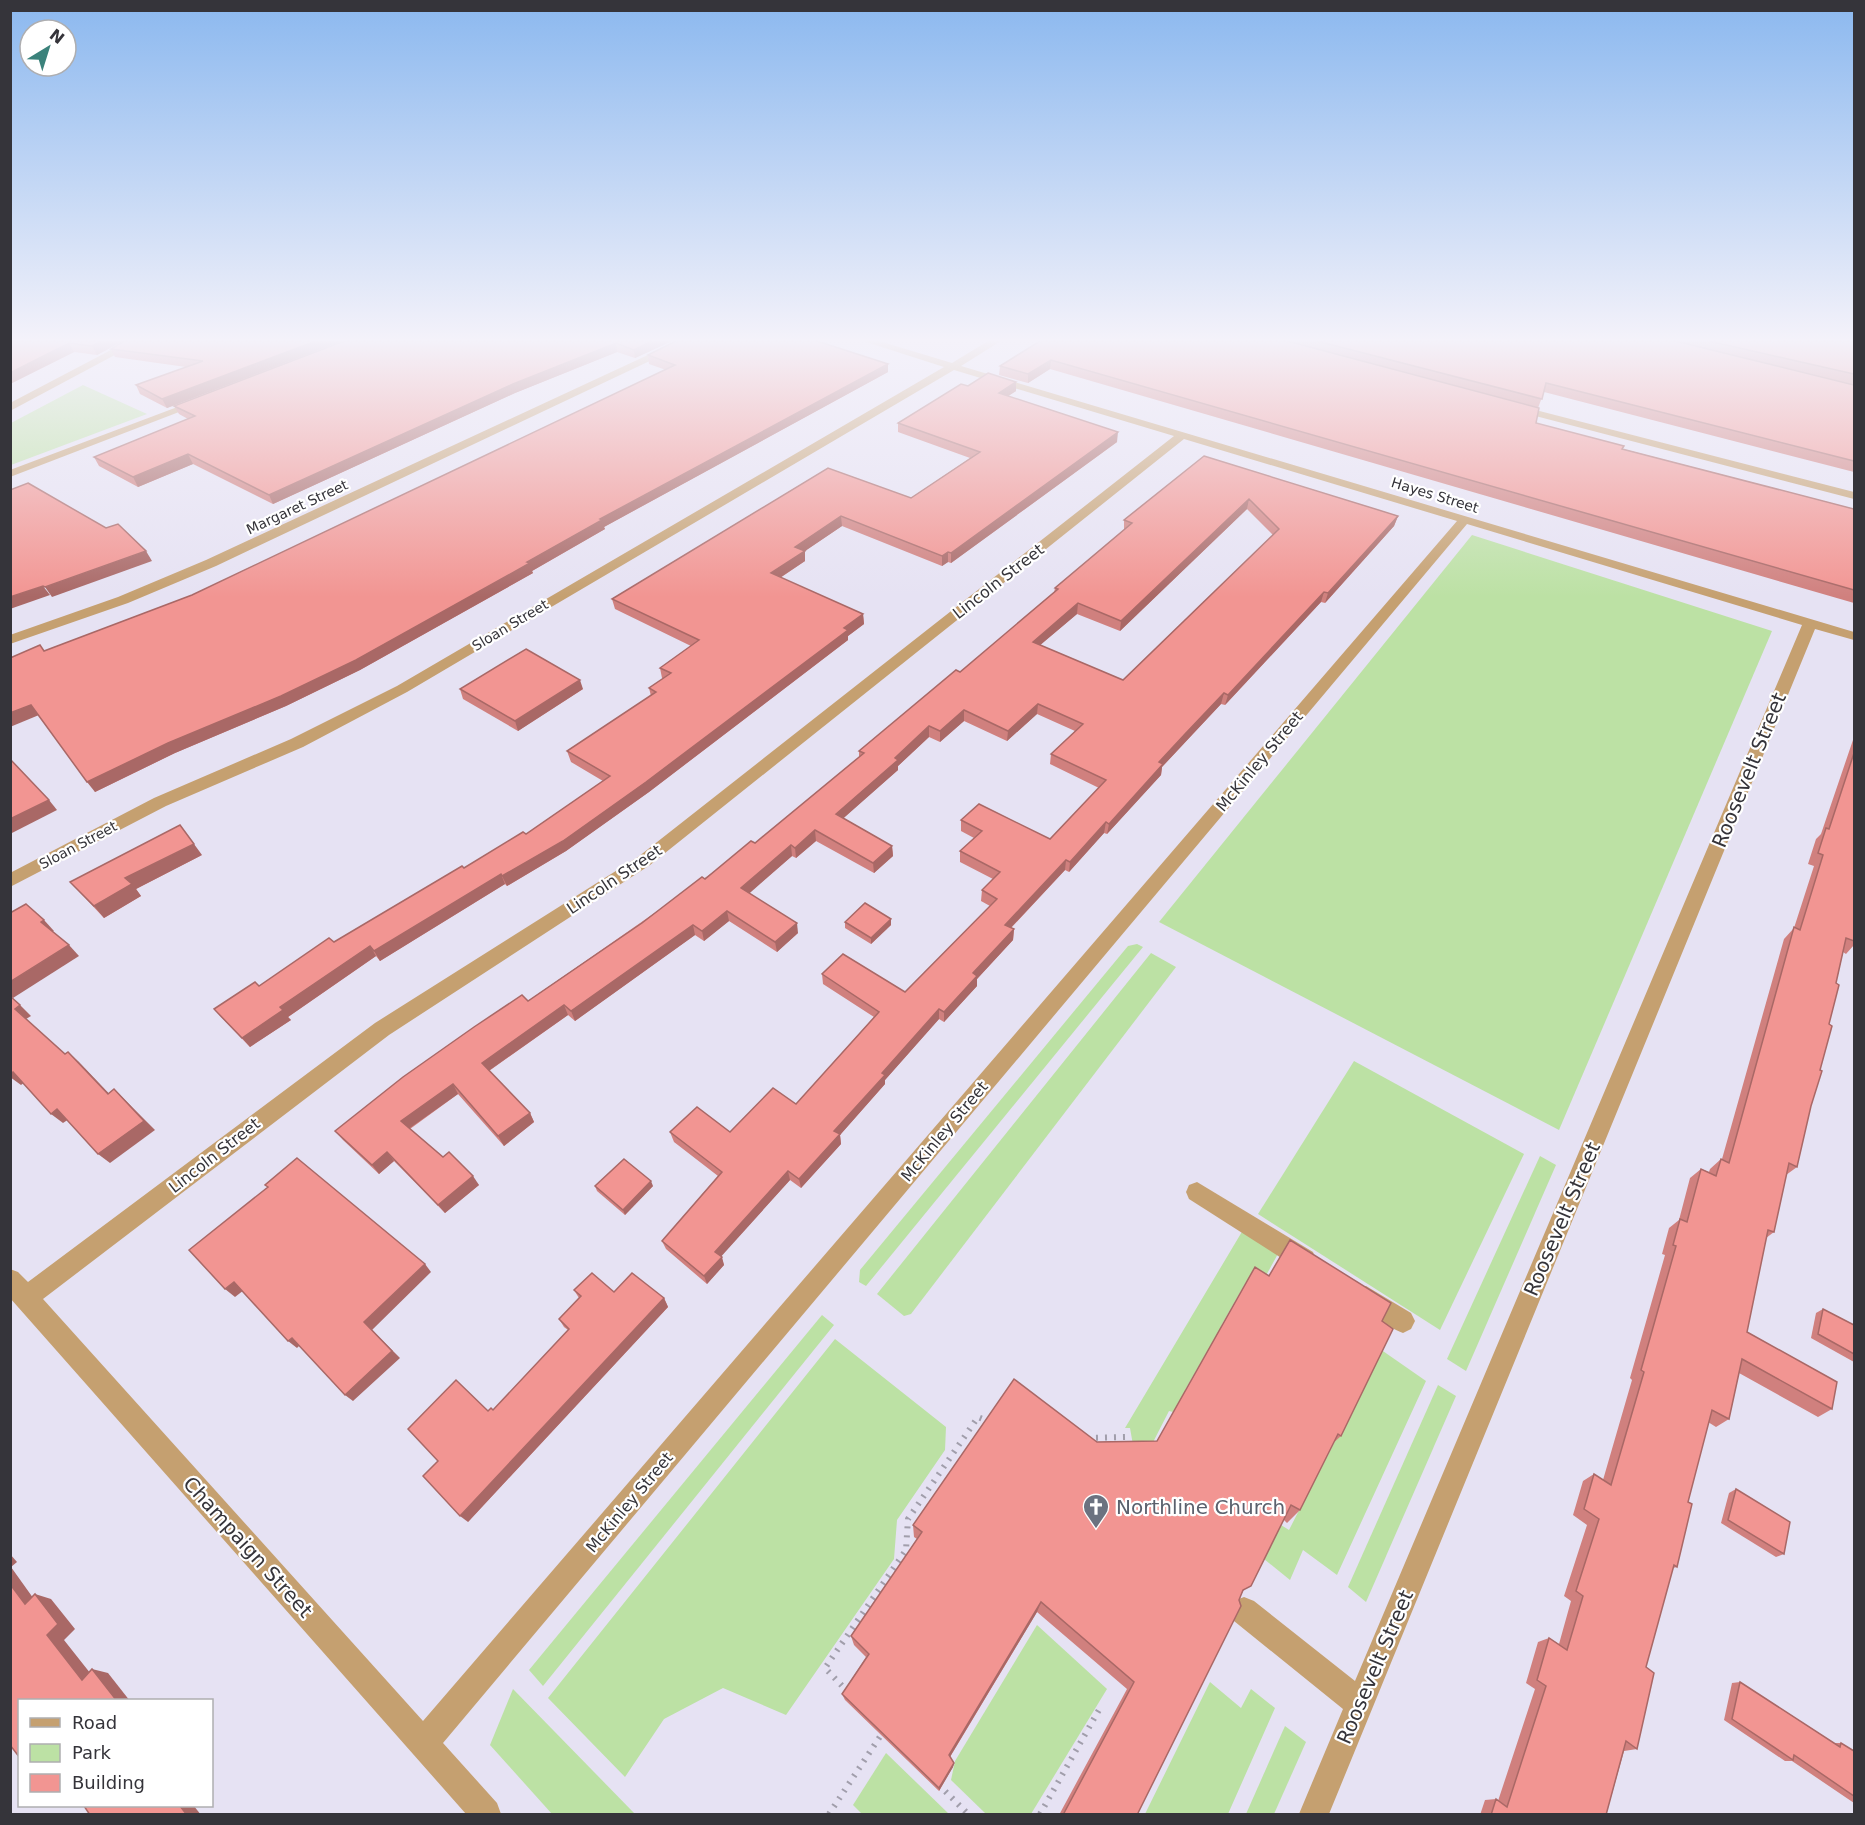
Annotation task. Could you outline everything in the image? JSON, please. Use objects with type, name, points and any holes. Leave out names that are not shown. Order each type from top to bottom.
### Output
[{"type":"street","points":[[10,474],[135,426]]},
{"type":"street","name":"Margaret Street","points":[[10,640],[123,600],[211,563],[504,426]]},
{"type":"street","name":"Sloan Street","points":[[10,881],[160,802],[297,743],[402,690],[850,426]]},
{"type":"street","name":"Hayes Street","points":[[1153,426],[1854,636]]},
{"type":"street","points":[[1584,426],[1854,496]]},
{"type":"street","name":"Lincoln Street","points":[[18,1289],[382,1029],[644,861],[1182,435]]},
{"type":"street","name":"McKinley Street","points":[[423,1744],[1465,519]]},
{"type":"street","name":"Roosevelt Street","points":[[1314,1815],[1810,623]]},
{"type":"street","points":[[1197,1192],[1403,1321]]},
{"type":"street","name":"Champaign Street","points":[[18,1289],[486,1815]]},
{"type":"street","points":[[1244,1611],[1360,1704]]},
{"type":"path","points":[[855,1699],[825,1668],[906,1550],[908,1519],[978,1417],[987,1422],[992,1414]]},
{"type":"path","points":[[1083,1438],[1126,1437]]},
{"type":"path","points":[[1040,1815],[1100,1708]]},
{"type":"path","points":[[878,1722],[893,1738]]},
{"type":"path","points":[[829,1815],[885,1729]]},
{"type":"path","points":[[935,1780],[968,1815]]},
{"type":"green space","points":[[11,426],[115,426],[11,465]]},
{"type":"green space","points":[[1472,535],[1772,631],[1559,1130],[1159,922]]},
{"type":"green space","points":[[1137,944],[1143,947],[866,1286],[859,1282],[860,1270],[1128,946]]},
{"type":"green space","points":[[1151,953],[1176,967],[911,1314],[904,1316],[877,1294]]},
{"type":"green space","points":[[1354,1061],[1524,1154],[1440,1330],[1258,1214]]},
{"type":"green space","points":[[1540,1156],[1556,1165],[1466,1371],[1447,1359]]},
{"type":"green space","points":[[1243,1230],[1279,1252],[1258,1290],[1246,1282],[1221,1326],[1232,1333],[1223,1349],[1212,1343],[1185,1390],[1195,1398],[1186,1414],[1176,1407],[1173,1412],[1169,1411],[1147,1454],[1133,1445],[1130,1428],[1125,1428]]},
{"type":"green space","points":[[822,1315],[834,1325],[543,1686],[529,1670]]},
{"type":"green space","points":[[835,1339],[946,1427],[945,1450],[897,1520],[894,1559],[786,1715],[723,1688],[664,1719],[625,1777],[548,1698]]},
{"type":"green space","points":[[1380,1349],[1426,1381],[1337,1575],[1303,1550],[1290,1580],[1264,1559],[1281,1525],[1289,1530],[1316,1477],[1314,1450],[1327,1457]]},
{"type":"green space","points":[[1438,1385],[1456,1396],[1366,1602],[1348,1587]]},
{"type":"green space","points":[[1037,1625],[1107,1689],[1031,1814],[986,1814],[951,1780],[955,1761]]},
{"type":"green space","points":[[1210,1682],[1241,1708],[1251,1689],[1275,1708],[1228,1814],[1145,1814]]},
{"type":"green space","points":[[513,1689],[635,1814],[552,1814],[490,1745]]},
{"type":"green space","points":[[1285,1726],[1306,1742],[1274,1814],[1246,1814]]},
{"type":"green space","points":[[886,1753],[949,1814],[862,1814],[853,1805]]},
{"type":"building","points":[[170,426],[420,426],[269,495],[188,454],[133,477],[94,457]]},
{"type":"building","points":[[547,426],[772,426],[600,519],[602,520],[527,562],[530,563],[356,660],[281,696],[168,743],[87,782],[31,705],[10,713],[10,658],[40,645],[44,651],[192,595]]},
{"type":"building","points":[[907,426],[1100,426],[1118,432],[951,553],[948,552],[942,556],[841,516],[795,547],[805,551],[771,573],[863,614],[844,628],[848,630],[646,782],[563,841],[502,876],[501,874],[374,951],[370,946],[280,1007],[283,1010],[242,1038],[214,1009],[255,982],[259,986],[329,938],[334,942],[462,866],[464,868],[523,832],[526,834],[610,776],[567,751],[656,692],[649,688],[671,673],[660,668],[699,640],[612,599],[828,468],[911,498],[980,452]]},
{"type":"building","points":[[1282,426],[1548,426],[1624,446],[1622,449],[1854,509],[1854,590]]},
{"type":"building","points":[[1716,426],[1854,426],[1854,461]]},
{"type":"building","points":[[1204,456],[1398,516],[1328,593],[1324,592],[1228,695],[1224,693],[1185,734],[1159,762],[1163,764],[1109,824],[1106,822],[1070,862],[1066,860],[1005,925],[1014,929],[973,973],[977,976],[944,1012],[939,1009],[882,1073],[885,1075],[834,1131],[840,1134],[799,1179],[788,1171],[715,1252],[722,1257],[704,1276],[662,1241],[722,1172],[670,1132],[697,1107],[730,1132],[773,1088],[796,1104],[879,1012],[822,974],[843,954],[905,992],[997,899],[982,890],[1000,872],[960,851],[982,831],[961,820],[979,804],[1050,839],[1106,780],[1051,754],[1083,724],[1038,704],[1008,731],[964,710],[940,731],[929,726],[895,758],[898,760],[836,814],[892,846],[873,863],[815,830],[795,848],[791,845],[741,888],[797,923],[775,942],[727,911],[702,931],[693,925],[571,1011],[564,1005],[482,1063],[530,1113],[498,1136],[453,1084],[401,1121],[443,1157],[449,1152],[473,1176],[438,1205],[387,1152],[372,1165],[335,1131],[403,1077],[474,1027],[522,995],[528,1001],[642,923],[702,877],[705,879],[751,841],[755,843],[864,753],[859,751],[956,670],[960,672],[1132,523],[1124,520]],"holes":[[[1249,499],[1279,529],[1123,680],[1033,642],[1078,603],[1121,621]]]},
{"type":"building","points":[[28,483],[106,528],[118,524],[146,551],[10,597],[10,490]]},
{"type":"building","points":[[526,649],[580,680],[515,721],[460,689]]},
{"type":"building","points":[[1854,753],[1854,941],[1846,938],[1836,983],[1839,985],[1829,1024],[1832,1026],[1820,1070],[1822,1071],[1811,1106],[1797,1167],[1789,1163],[1774,1232],[1768,1230],[1747,1332],[1837,1382],[1832,1409],[1742,1359],[1729,1419],[1712,1410],[1688,1502],[1692,1504],[1677,1567],[1674,1565],[1646,1667],[1654,1673],[1637,1749],[1626,1741],[1606,1815],[1491,1815],[1496,1799],[1507,1807],[1546,1686],[1537,1680],[1549,1638],[1567,1650],[1583,1596],[1576,1591],[1599,1519],[1584,1509],[1594,1474],[1611,1485],[1644,1372],[1641,1370],[1676,1246],[1673,1245],[1680,1219],[1687,1222],[1701,1169],[1716,1176],[1721,1159],[1729,1163],[1794,927],[1800,930],[1823,855],[1818,853],[1826,828],[1829,829]]},
{"type":"building","points":[[10,759],[49,800],[10,819]]},
{"type":"building","points":[[180,825],[194,844],[125,878],[132,884],[94,906],[70,882]]},
{"type":"building","points":[[865,903],[891,919],[871,938],[845,922]]},
{"type":"building","points":[[26,904],[44,920],[41,922],[69,945],[10,982],[10,913]]},
{"type":"building","points":[[10,996],[20,1005],[15,1009],[65,1054],[68,1052],[108,1094],[114,1089],[144,1121],[98,1154],[57,1109],[51,1114],[13,1072],[10,1074]]},
{"type":"building","points":[[297,1158],[425,1264],[364,1322],[392,1351],[345,1395],[292,1338],[288,1341],[234,1282],[225,1289],[189,1250],[268,1187],[265,1185]]},
{"type":"building","points":[[624,1159],[651,1181],[623,1210],[595,1186]]},
{"type":"building","name":"Northline Church","points":[[1290,1240],[1391,1303],[1382,1321],[1393,1329],[1341,1436],[1338,1434],[1300,1510],[1291,1505],[1251,1586],[1243,1590],[1239,1600],[1241,1606],[1137,1815],[1063,1815],[1134,1682],[1041,1602],[949,1755],[954,1763],[939,1788],[842,1694],[869,1654],[851,1636],[922,1532],[913,1525],[1014,1379],[1097,1442],[1157,1441],[1255,1267],[1269,1276]]},
{"type":"building","points":[[592,1273],[614,1292],[632,1273],[664,1298],[460,1516],[423,1476],[438,1461],[408,1429],[456,1380],[488,1411],[491,1408],[493,1410],[569,1329],[559,1319],[581,1296],[574,1290]]},
{"type":"building","points":[[1823,1309],[1854,1325],[1854,1354],[1818,1334]]},
{"type":"building","points":[[1736,1489],[1790,1522],[1784,1554],[1728,1520]]},
{"type":"building","points":[[10,1584],[25,1604],[35,1594],[58,1624],[47,1635],[82,1680],[92,1669],[115,1699],[18,1699],[18,1755],[10,1745]]},
{"type":"building","points":[[1740,1682],[1840,1747],[1841,1743],[1854,1751],[1854,1796],[1794,1755],[1793,1760],[1732,1719]]},
{"type":"building","points":[[85,1807],[181,1807],[187,1815],[90,1815]]},
{"type":"place","name":"Northline Church","points":[[1096,1530]]}]
